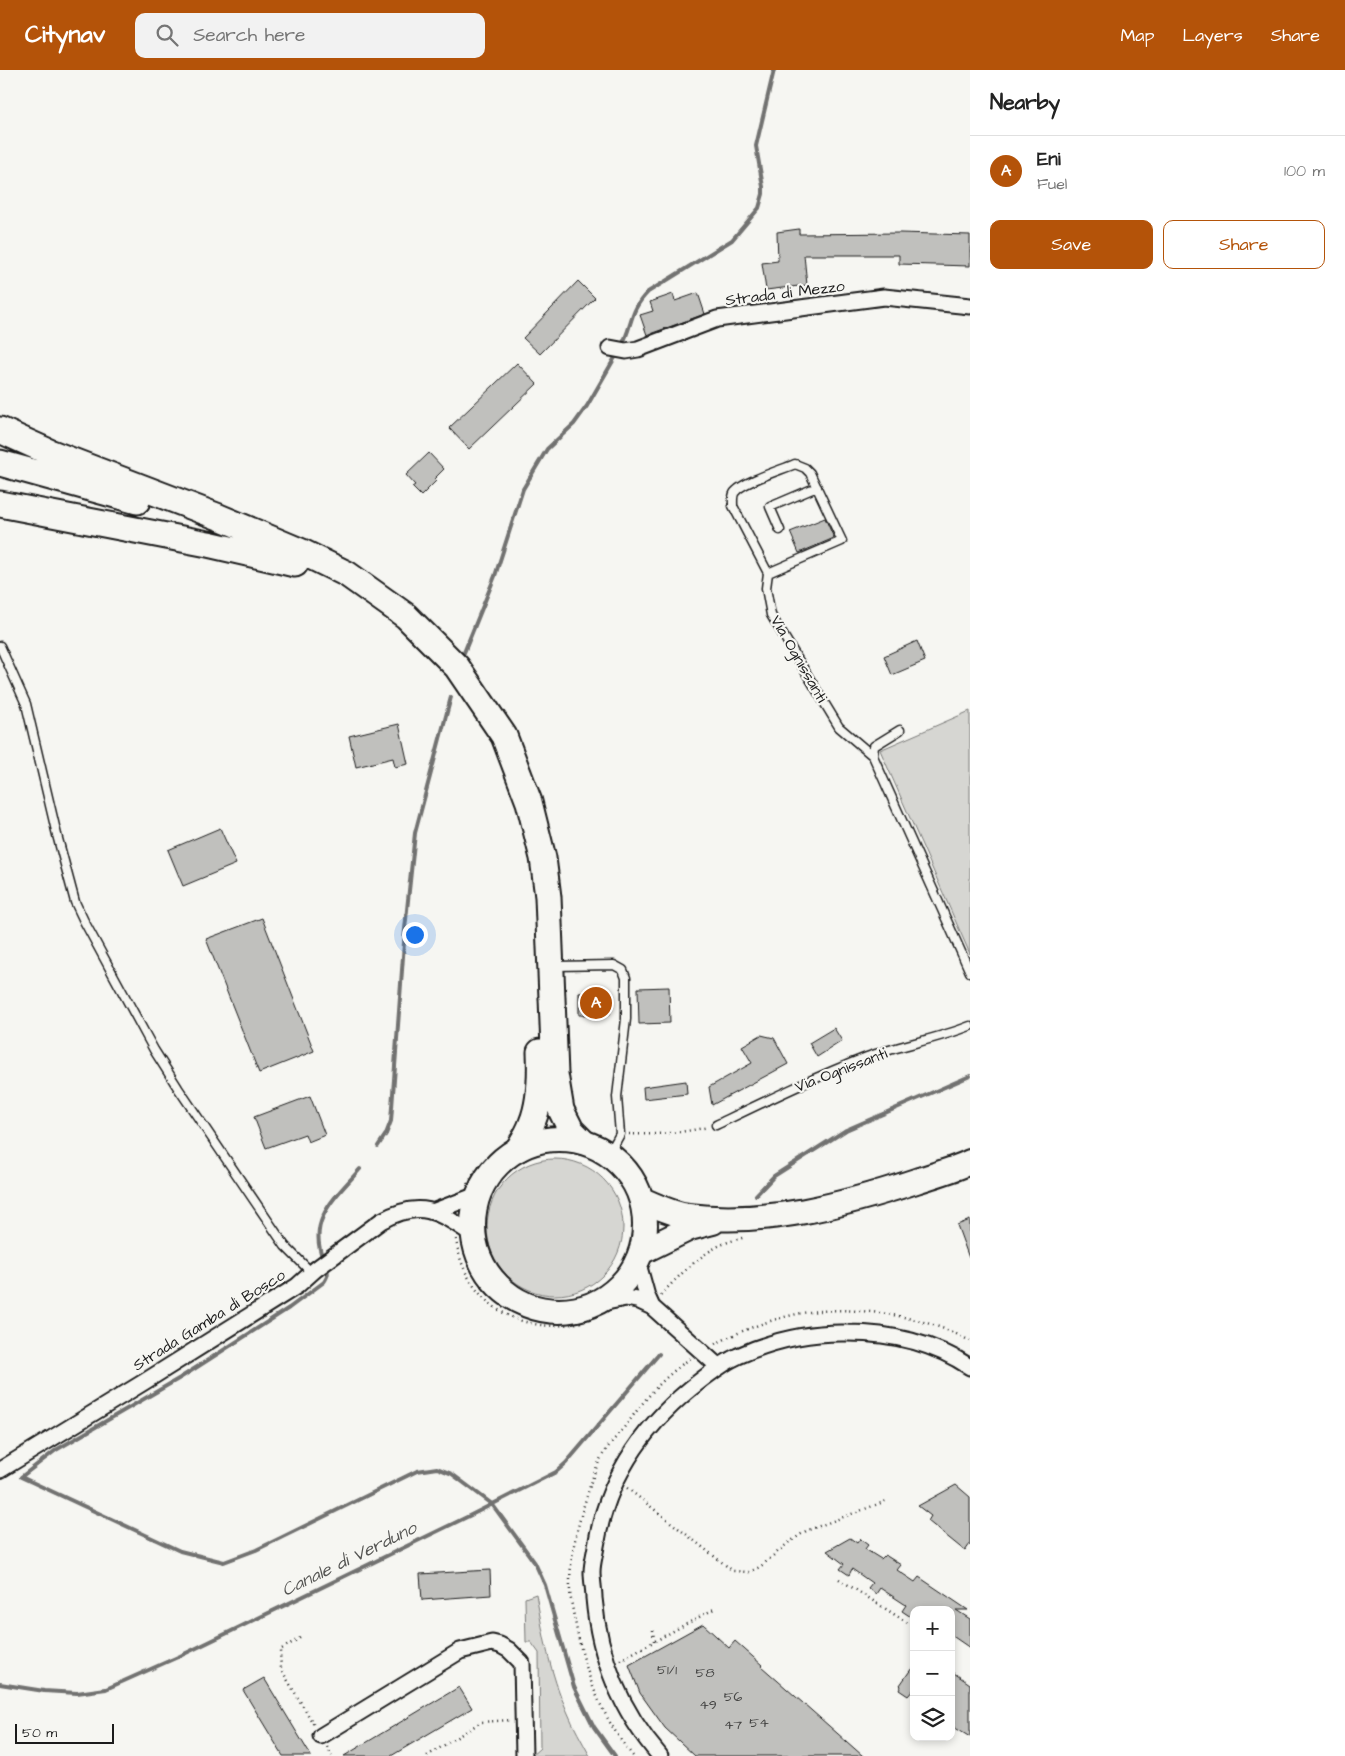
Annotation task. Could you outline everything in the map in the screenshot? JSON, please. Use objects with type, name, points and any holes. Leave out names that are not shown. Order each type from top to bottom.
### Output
[{"type":"highway","points":[[0,430],[49,452],[219,517],[300,551],[347,574],[406,616],[457,666],[504,736],[530,802],[543,858],[548,898],[555,1074],[561,1110],[571,1130],[582,1141]]},
{"type":"highway","points":[[0,438],[49,452]]},
{"type":"highway","points":[[0,463],[135,501],[212,528],[295,564],[341,586],[399,625],[448,675],[492,742],[517,805],[534,898],[541,1074],[536,1113],[530,1129],[511,1147]]},
{"type":"highway","points":[[0,504],[208,544],[295,564]]},
{"type":"main road","points":[[644,1191],[645,1226],[639,1256],[633,1269],[622,1284],[593,1311],[579,1309],[552,1311],[539,1309],[514,1299],[494,1282],[486,1271],[464,1229],[472,1214],[468,1199],[511,1147],[543,1139],[582,1141],[611,1150],[636,1186],[644,1191],[665,1210],[687,1216],[756,1217],[811,1209],[882,1192],[970,1162]]},
{"type":"main road","points":[[639,1256],[690,1228],[729,1218]]},
{"type":"street","name":"Strada di Mezzo","points":[[610,348],[626,351],[638,349],[717,319],[884,297],[970,306]]},
{"type":"street","name":"Strada Gamba di Bosco","points":[[435,1211],[468,1199]]},
{"type":"street","name":"Strada Gamba di Bosco","points":[[0,1470],[296,1286],[333,1256],[392,1215],[405,1210],[421,1209],[435,1211],[464,1229]]},
{"type":"street","points":[[639,1256],[647,1296],[652,1307]]},
{"type":"street","points":[[593,1311],[626,1298],[637,1300],[652,1307],[719,1367]]},
{"type":"street","points":[[660,1756],[636,1725],[607,1667],[596,1620],[592,1572],[600,1523],[616,1479],[643,1435],[677,1399],[719,1367],[737,1357],[784,1340],[830,1333],[884,1334],[918,1343],[953,1356],[970,1367]]},
{"type":"street","points":[[321,1736],[460,1651],[492,1643],[500,1644],[509,1650],[522,1663],[524,1756]]},
{"type":"lane","points":[[795,464],[806,468],[810,473],[842,541],[768,573],[733,506],[735,491],[745,484],[795,464]]},
{"type":"lane","points":[[780,530],[770,507],[817,487]]},
{"type":"lane","name":"Via Ognissanti","points":[[768,573],[766,588],[771,615],[839,727],[873,756],[970,972]]},
{"type":"lane","points":[[0,646],[26,704],[61,853],[75,902],[84,921],[154,1050],[178,1088],[285,1246],[314,1271]]},
{"type":"lane","points":[[873,756],[874,746],[900,730]]},
{"type":"lane","points":[[551,966],[614,965],[623,970],[626,978],[626,1019],[617,1097],[620,1134],[611,1150]]},
{"type":"lane","name":"Via Ognissanti","points":[[716,1125],[798,1085],[869,1057],[921,1040],[947,1035],[970,1026]]},
{"type":"path","points":[[620,1134],[652,1135],[691,1131],[716,1125]]},
{"type":"path","points":[[468,1199],[477,1168],[511,1147]]},
{"type":"path","points":[[611,1150],[628,1160],[641,1177],[644,1191]]},
{"type":"path","points":[[464,1229],[456,1241],[468,1278],[477,1292],[491,1305],[525,1323],[543,1326],[562,1326],[580,1323],[593,1311]]},
{"type":"path","points":[[633,1756],[608,1722],[590,1682],[570,1592],[571,1564],[581,1516],[592,1480],[602,1457],[638,1408],[660,1383],[678,1367],[702,1351],[750,1327],[778,1318],[803,1313],[839,1311],[881,1313],[904,1317],[957,1334],[970,1342]]},
{"type":"path","points":[[616,1479],[733,1571],[740,1573],[749,1572],[760,1567],[806,1531],[890,1500]]},
{"type":"path","points":[[839,1580],[910,1624]]},
{"type":"path","points":[[607,1667],[714,1608]]},
{"type":"path","points":[[653,1630],[654,1641]]},
{"type":"path","points":[[300,1638],[280,1650],[281,1669],[332,1756]]},
{"type":"path","points":[[426,1756],[481,1722],[510,1720]]},
{"type":"shaded area","points":[[970,711],[970,954],[880,750]]},
{"type":"shaded area","points":[[555,1159],[581,1164],[603,1179],[618,1201],[623,1227],[618,1253],[603,1275],[581,1290],[555,1295],[529,1290],[507,1275],[492,1253],[487,1227],[492,1201],[507,1179],[529,1164]]},
{"type":"shaded area","points":[[536,1594],[544,1639],[556,1683],[569,1717],[590,1756],[531,1756],[540,1748],[539,1653],[531,1642],[526,1642],[525,1598]]},
{"type":"building","points":[[799,229],[799,234],[900,233],[970,235],[970,266],[899,264],[899,255],[804,255],[807,285],[766,290],[762,263],[778,261],[777,232]]},
{"type":"building","points":[[578,281],[595,298],[540,354],[523,338]]},
{"type":"building","points":[[698,293],[705,314],[647,335],[640,315],[653,311],[650,302],[673,294],[675,301]]},
{"type":"building","points":[[517,363],[537,384],[469,449],[449,428]]},
{"type":"building","points":[[429,453],[444,469],[434,479],[436,481],[421,496],[412,487],[415,485],[406,475]]},
{"type":"building","points":[[825,518],[834,538],[799,553],[790,532]]},
{"type":"building","points":[[917,641],[925,661],[892,675],[884,656]]},
{"type":"building","points":[[399,724],[408,764],[395,767],[393,758],[356,767],[349,736]]},
{"type":"building","points":[[220,828],[236,864],[183,886],[168,850]]},
{"type":"building","points":[[262,918],[314,1051],[259,1073],[206,939]]},
{"type":"building","points":[[669,987],[670,1023],[639,1024],[638,988]]},
{"type":"building","points":[[609,992],[610,1014],[579,1015],[579,993]]},
{"type":"building","points":[[834,1028],[842,1041],[817,1057],[809,1043]]},
{"type":"building","points":[[761,1035],[774,1038],[788,1064],[712,1105],[709,1087],[752,1063],[742,1046]]},
{"type":"building","points":[[686,1081],[687,1094],[644,1099],[643,1087]]},
{"type":"building","points":[[310,1096],[325,1135],[308,1142],[305,1134],[266,1148],[254,1117]]},
{"type":"building","points":[[970,1220],[970,1258],[969,1258],[957,1225]]},
{"type":"building","points":[[956,1485],[970,1497],[970,1544],[965,1551],[928,1521],[931,1516],[918,1506]]},
{"type":"building","points":[[850,1538],[857,1543],[860,1539],[868,1545],[865,1549],[881,1559],[885,1555],[901,1565],[897,1570],[915,1582],[919,1577],[968,1610],[956,1610],[970,1619],[970,1648],[955,1638],[955,1606],[910,1606],[910,1616],[902,1611],[906,1605],[880,1588],[876,1594],[868,1588],[872,1583],[852,1569],[849,1575],[840,1569],[844,1564],[827,1551]]},
{"type":"building","points":[[490,1570],[491,1595],[422,1600],[420,1574]]},
{"type":"building","points":[[703,1624],[729,1648],[735,1641],[863,1756],[695,1756],[665,1728],[640,1693],[629,1665]]},
{"type":"building","points":[[910,1671],[910,1694],[908,1696],[899,1690],[900,1685]]},
{"type":"building","points":[[955,1674],[970,1684],[970,1737],[955,1728]]},
{"type":"building","points":[[264,1678],[311,1756],[283,1756],[243,1690]]},
{"type":"building","points":[[459,1687],[472,1708],[391,1756],[344,1756]]},
{"type":"waterway","points":[[622,345],[637,305],[648,292],[732,240],[759,208],[763,187],[756,146],[774,70]]},
{"type":"waterway","points":[[463,655],[495,576],[523,489],[547,449],[574,424],[587,406],[617,354]]},
{"type":"waterway","points":[[378,1146],[386,1134],[391,1121],[405,929],[415,833],[451,697]]},
{"type":"waterway","name":"Canale di Verduno","points":[[756,1195],[774,1176],[846,1130],[970,1076]]},
{"type":"waterway","points":[[323,1259],[319,1245],[321,1220],[334,1199],[360,1169]]},
{"type":"waterway","points":[[326,1265],[328,1274],[324,1282],[289,1308],[180,1378],[56,1450],[21,1477],[180,1551],[224,1562],[256,1550],[417,1471],[437,1468],[452,1474],[492,1504],[535,1563],[545,1585],[574,1687],[594,1727],[615,1756]]},
{"type":"waterway","name":"Canale di Verduno","points":[[0,1684],[44,1691],[77,1693],[106,1689],[180,1656],[471,1515],[556,1472],[566,1463],[659,1354]]},
{"type":"place","name":"Eni","points":[[596,1003]]}]
